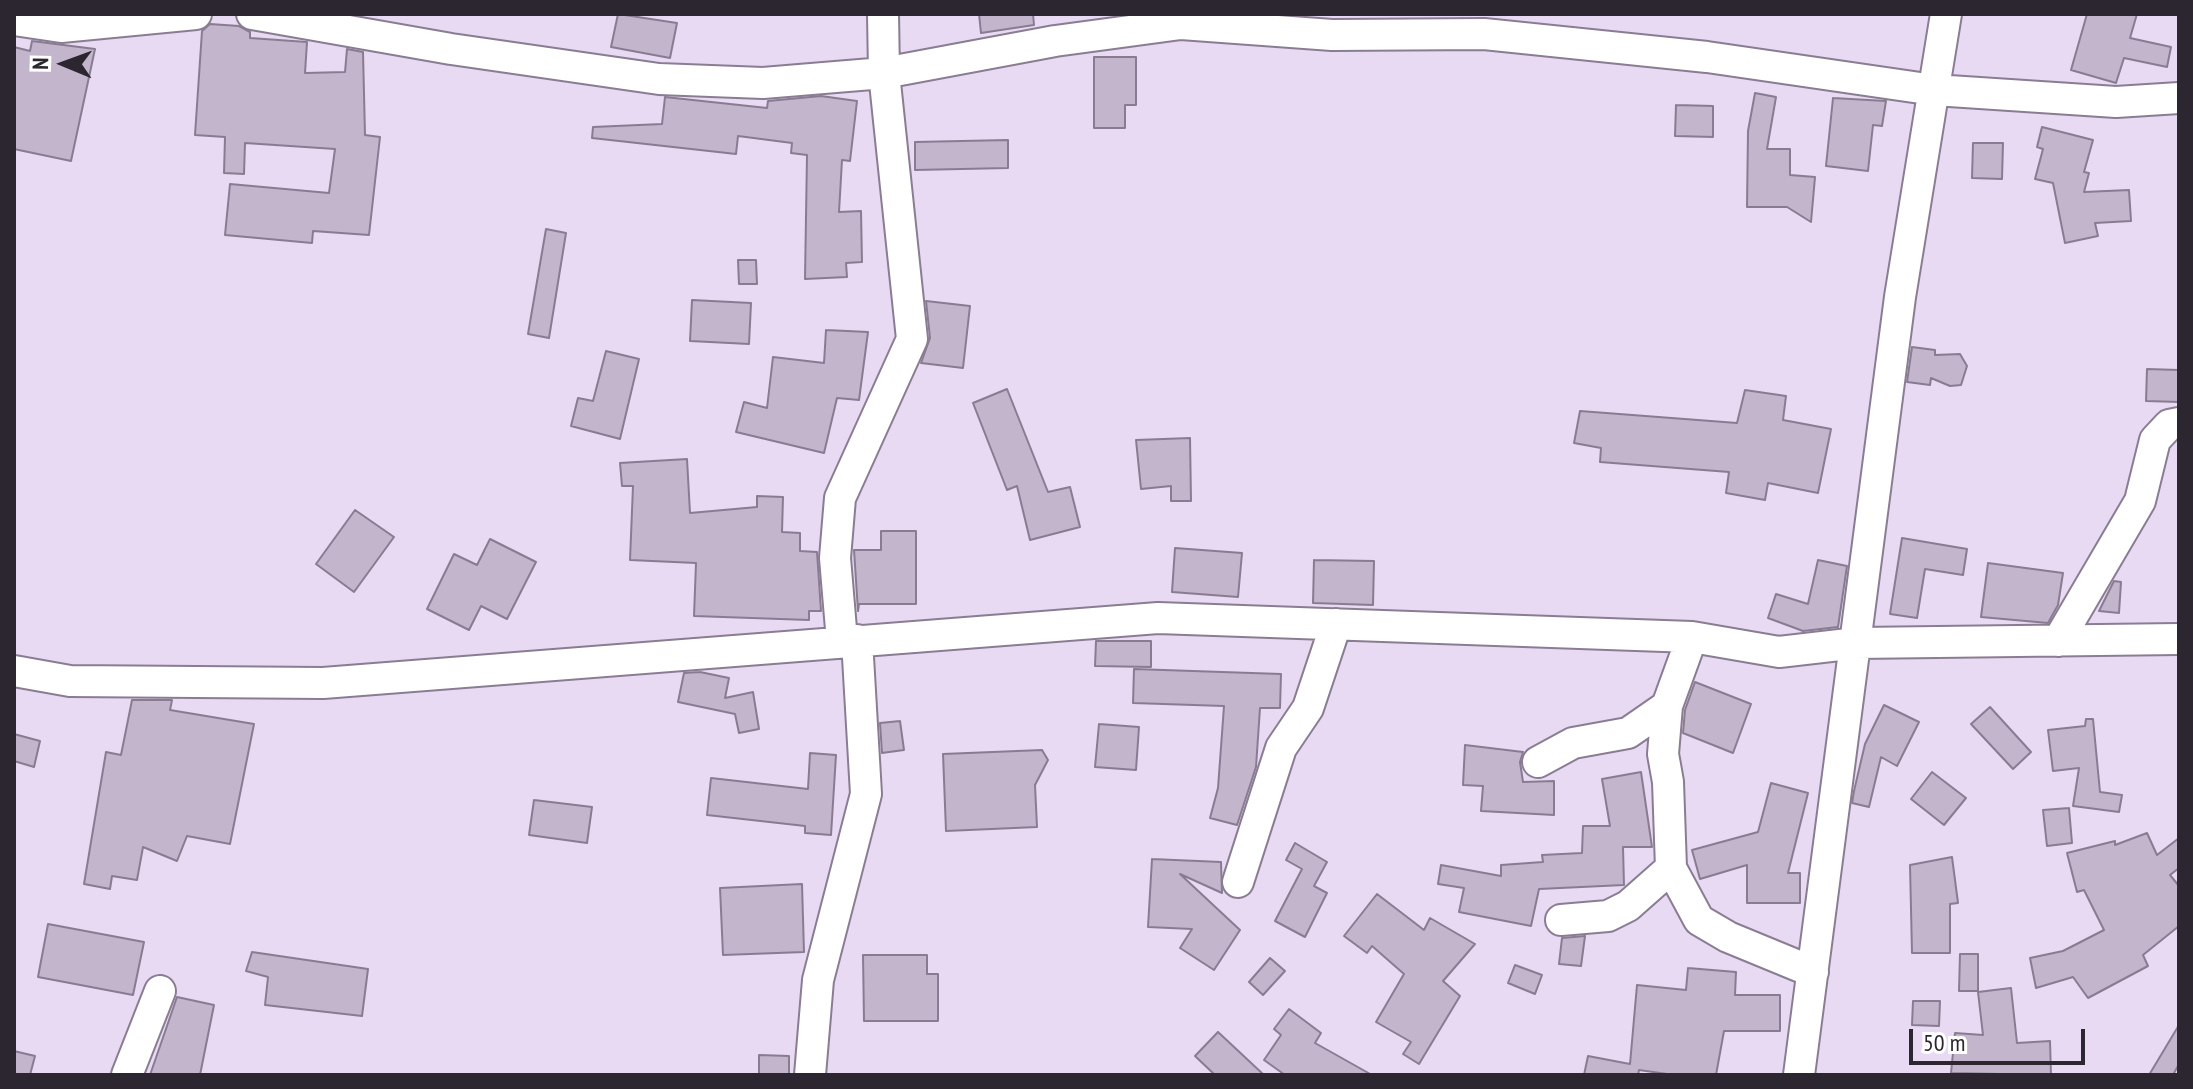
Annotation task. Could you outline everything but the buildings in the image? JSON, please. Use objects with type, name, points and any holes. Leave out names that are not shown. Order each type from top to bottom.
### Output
[{"type":"street","points":[[14,20],[61,27],[196,14]]},
{"type":"street","points":[[252,14],[451,49],[659,79],[763,83],[884,73],[1078,26],[1181,24],[1332,35],[1484,34],[1707,57],[1934,90],[2116,102],[2179,98]]},
{"type":"street","points":[[810,1075],[818,980],[866,794],[850,641],[835,558],[840,498],[912,339],[884,73],[883,14]]},
{"type":"street","points":[[1799,1075],[1900,297],[1946,14]]},
{"type":"street","points":[[2058,641],[2140,501],[2155,440],[2169,425],[2179,423]]},
{"type":"street","points":[[14,671],[70,681],[323,683],[1158,618],[1692,637],[1779,652],[1857,643],[2179,639]]},
{"type":"street","points":[[1238,882],[1281,748],[1308,708],[1336,624]]},
{"type":"street","points":[[1692,637],[1667,706],[1663,754],[1668,782],[1671,868],[1699,920],[1728,937],[1813,972]]},
{"type":"street","points":[[1538,762],[1573,743],[1628,733],[1667,706]]},
{"type":"street","points":[[1628,733],[1663,754]]},
{"type":"street","points":[[1561,920],[1608,916],[1628,906],[1671,868]]},
{"type":"street","points":[[127,1075],[160,991]]}]
